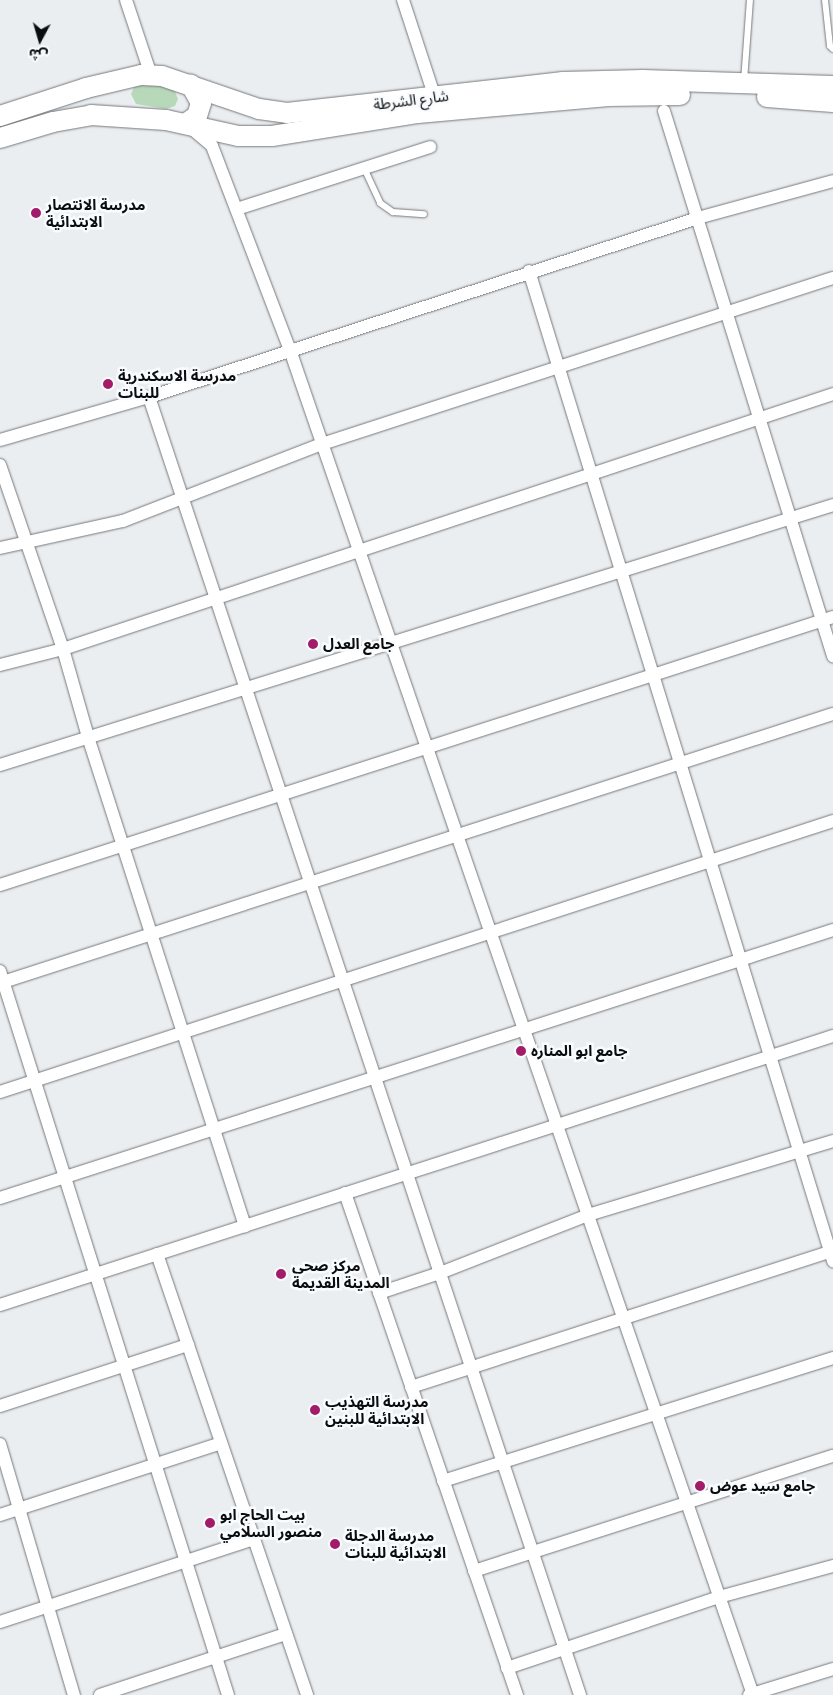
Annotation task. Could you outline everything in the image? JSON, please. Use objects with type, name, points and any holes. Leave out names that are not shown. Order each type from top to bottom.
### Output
[{"type":"main road","name":"شارع الشرطة","points":[[0,116],[116,80],[150,75],[191,85],[259,109],[287,112],[434,98],[563,82],[833,86]]},
{"type":"main road","points":[[116,80],[110,98],[115,109],[125,116]]},
{"type":"main road","points":[[185,124],[196,116],[201,103],[191,85]]},
{"type":"main road","name":"شارع الشرطة","points":[[0,138],[80,115],[125,116],[185,124],[238,136],[272,136],[418,113],[608,96],[771,97],[833,102]]},
{"type":"street","points":[[126,0],[150,75]]},
{"type":"street","points":[[403,0],[434,98]]},
{"type":"street","points":[[664,112],[790,518],[827,618],[833,656]]},
{"type":"street","points":[[185,124],[212,146],[290,350],[752,1695],[833,1669]]},
{"type":"street","points":[[237,209],[430,148]]},
{"type":"street","points":[[0,440],[150,397],[529,271],[698,218],[833,181]]},
{"type":"street","points":[[411,1387],[832,1255],[529,271]]},
{"type":"street","points":[[0,548],[123,521],[184,500],[322,444],[833,278]]},
{"type":"street","points":[[0,665],[62,649],[833,394]]},
{"type":"street","points":[[150,397],[580,1695]]},
{"type":"street","points":[[0,465],[62,649],[122,845],[245,1226]]},
{"type":"street","points":[[0,765],[833,505]]},
{"type":"street","points":[[0,885],[827,618]]},
{"type":"street","points":[[228,1695],[35,1080],[1,979],[151,934],[833,714]]},
{"type":"street","points":[[0,1092],[833,821]]},
{"type":"street","points":[[0,1198],[833,930]]},
{"type":"street","points":[[0,1305],[833,1036]]},
{"type":"street","points":[[379,1293],[440,1273],[588,1215],[833,1141]]},
{"type":"street","points":[[345,1193],[517,1695]]},
{"type":"street","points":[[157,1254],[307,1695]]},
{"type":"street","points":[[0,1406],[188,1345]]},
{"type":"street","points":[[444,1481],[833,1358]]},
{"type":"street","points":[[0,1515],[222,1443]]},
{"type":"street","points":[[0,1444],[74,1695]]},
{"type":"street","points":[[474,1571],[833,1456]]},
{"type":"street","points":[[0,1622],[254,1539]]},
{"type":"street","points":[[508,1668],[719,1597],[833,1566]]},
{"type":"street","points":[[100,1695],[286,1634]]},
{"type":"lane","points":[[744,84],[750,0]]},
{"type":"lane","points":[[825,0],[830,46],[833,49]]},
{"type":"lane","points":[[364,168],[380,203],[393,212],[424,214]]},
{"type":"green space","points":[[142,82],[174,89],[178,99],[175,106],[166,109],[136,104],[131,94],[136,83]]},
{"type":"place","name":"مدرسة الانتصار الابتدائية","points":[[36,213]]},
{"type":"place","name":"مدرسة الاسكندرية للبنات","points":[[108,384]]},
{"type":"place","name":"جامع العدل","points":[[313,644]]},
{"type":"place","name":"جامع ابو المناره","points":[[521,1051]]},
{"type":"place","name":"مركز صحي المدينة القديمة","points":[[281,1274]]},
{"type":"place","name":"مدرسة التهذيب الابتدائية للبنين","points":[[315,1410]]},
{"type":"place","name":"جامع سيد عوض","points":[[700,1486]]},
{"type":"place","name":"بيت الحاج ابو منصور السلامي","points":[[210,1523]]},
{"type":"place","name":"مدرسة الدجلة الابتدائية للبنات","points":[[335,1544]]}]
